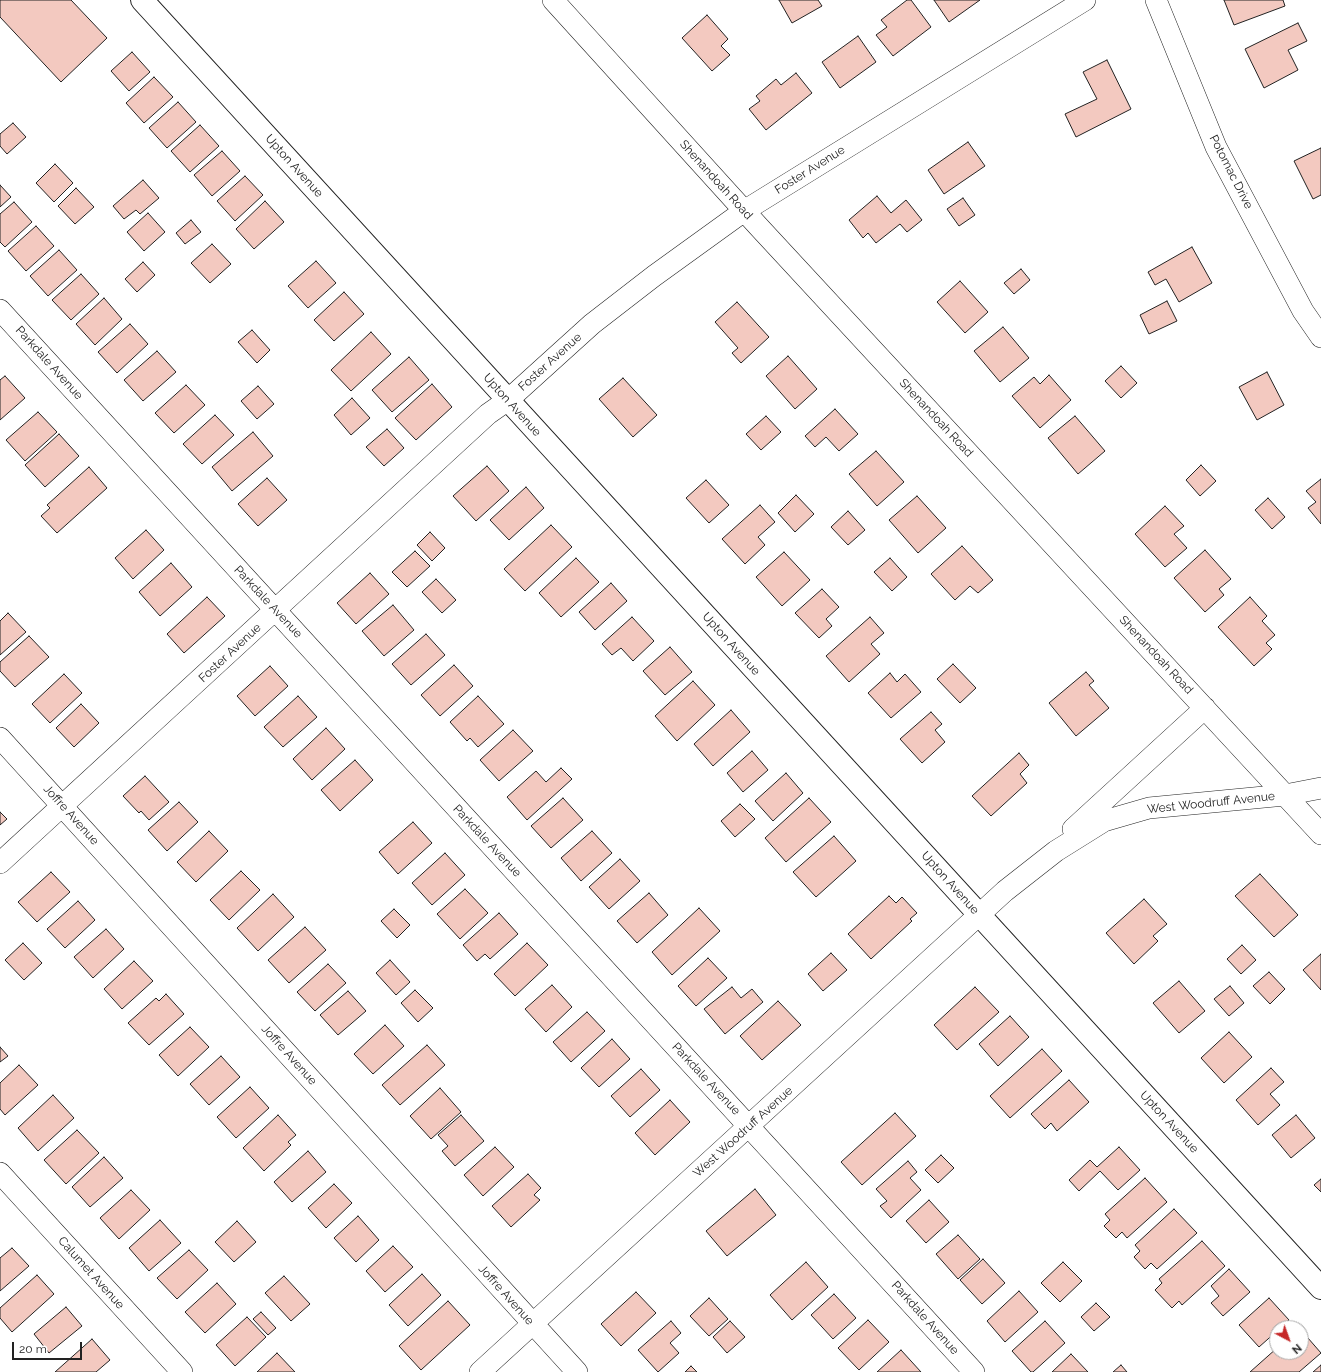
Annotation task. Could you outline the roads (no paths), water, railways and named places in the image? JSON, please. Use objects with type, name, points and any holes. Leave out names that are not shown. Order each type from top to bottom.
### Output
[{"type":"street","name":"Upton Avenue","points":[[142,0],[1321,1288]]},
{"type":"street","name":"Shenandoah Road","points":[[552,0],[744,211],[1321,834]]},
{"type":"street","name":"Foster Avenue","points":[[0,863],[488,414],[508,400],[592,324],[654,276],[744,211],[1085,0]]},
{"type":"street","name":"Potomac Drive","points":[[1156,0],[1216,147],[1303,311],[1321,337]]},
{"type":"street","name":"Parkdale Avenue","points":[[0,310],[974,1372]]},
{"type":"street","name":"West Woodruff Avenue","points":[[480,1372],[980,916],[1005,891],[1205,708]]},
{"type":"street","name":"Joffre Avenue","points":[[0,738],[577,1372]]},
{"type":"street","name":"West Woodruff Avenue","points":[[1005,891],[1056,851],[1104,821],[1149,808],[1285,795],[1321,788]]},
{"type":"street","name":"Calumet Avenue","points":[[0,1173],[182,1372]]}]
